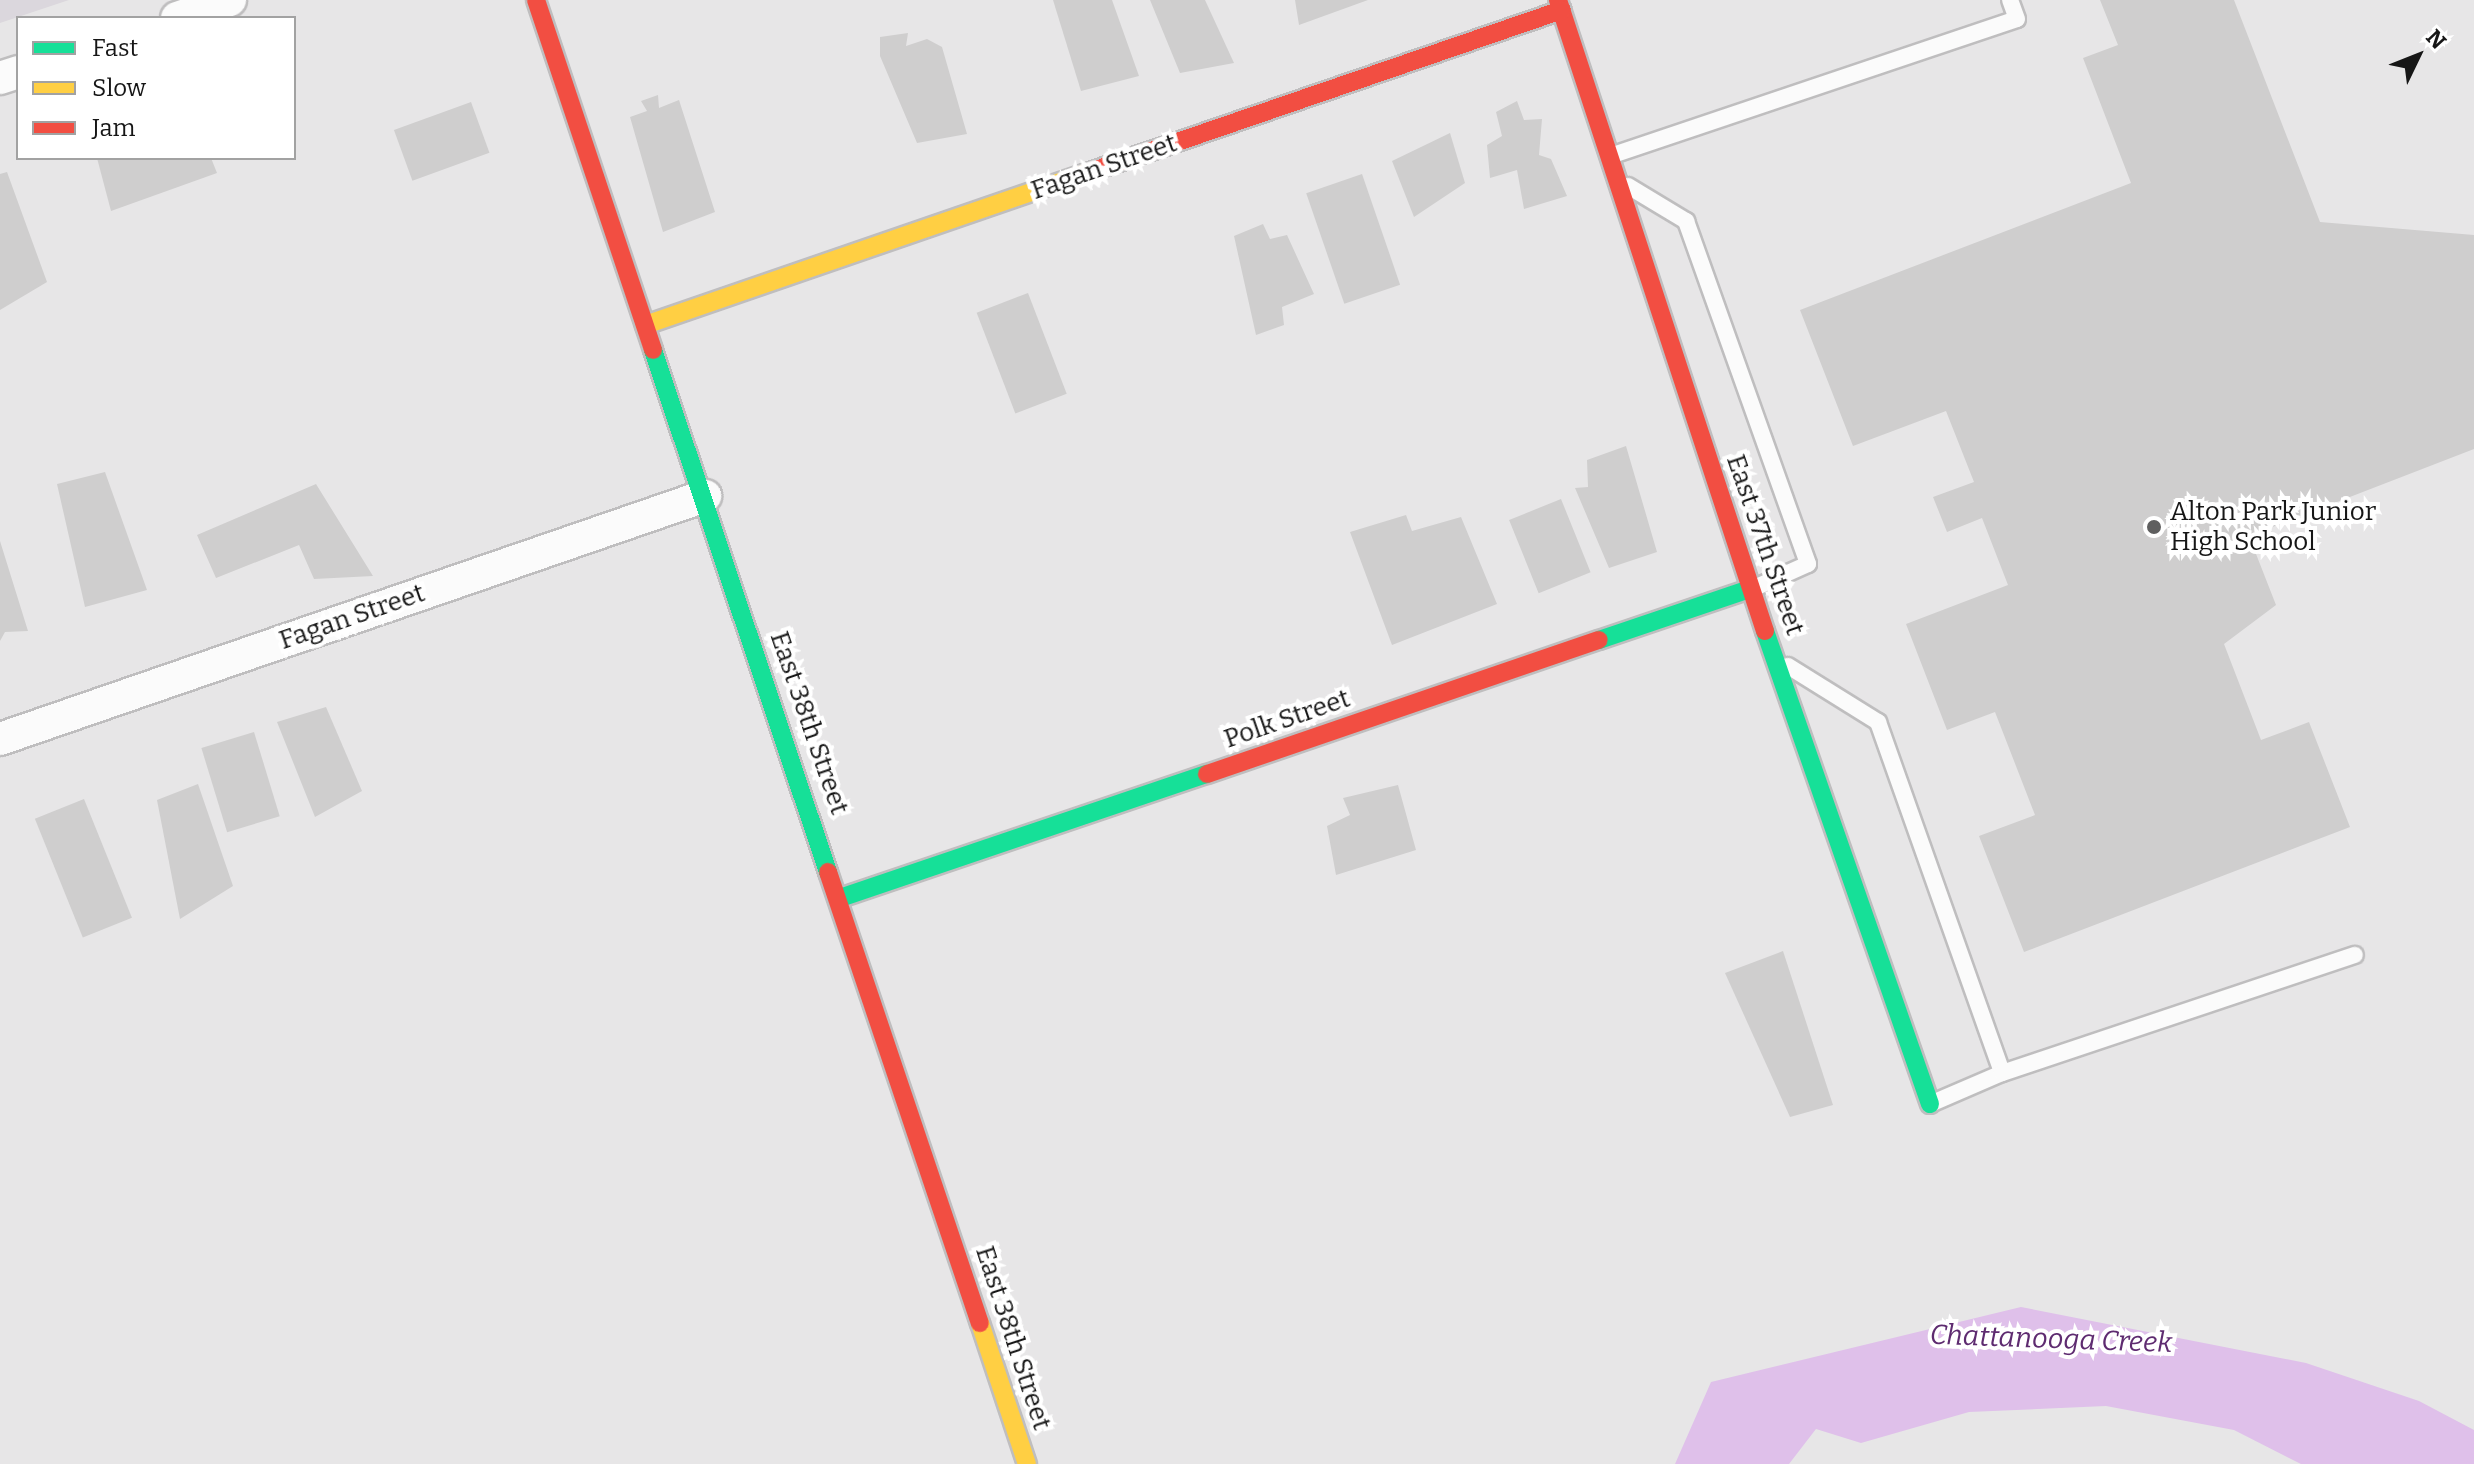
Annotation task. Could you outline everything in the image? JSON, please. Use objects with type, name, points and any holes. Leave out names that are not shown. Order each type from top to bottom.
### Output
[{"type":"street","points":[[183,16],[230,0]]},
{"type":"street","name":"East 38th Street","points":[[536,0],[840,898],[1027,1464]]},
{"type":"street","name":"Fagan Street","points":[[645,325],[1560,5]]},
{"type":"street","name":"East 37th Street","points":[[1560,5],[1750,589],[1930,1104]]},
{"type":"street","name":"Fagan Street","points":[[0,739],[705,496]]},
{"type":"street","name":"Polk Street","points":[[840,898],[1750,589]]},
{"type":"lane","points":[[1608,156],[2017,19],[2010,0]]},
{"type":"lane","points":[[1616,179],[1686,221],[1808,564],[1750,589]]},
{"type":"lane","points":[[1776,659],[1878,722],[2002,1073]]},
{"type":"lane","points":[[1930,1104],[2002,1073],[2355,955]]},
{"type":"shaded area","points":[[0,0],[69,0],[16,16],[0,23]]},
{"type":"water","name":"Chattanooga Creek","points":[[2021,1307],[2306,1363],[2419,1401],[2474,1430],[2474,1464],[2301,1464],[2234,1430],[2106,1406],[1969,1412],[1861,1443],[1816,1429],[1789,1464],[1675,1464],[1711,1382]]},
{"type":"building","points":[[1053,0],[1112,0],[1139,76],[1081,91]]},
{"type":"building","points":[[1150,0],[1205,0],[1234,63],[1180,73]]},
{"type":"building","points":[[1295,0],[1368,0],[1299,25]]},
{"type":"building","points":[[2100,0],[2234,0],[2320,222],[2474,235],[2474,449],[2249,536],[2276,605],[2224,644],[2261,740],[2309,722],[2350,827],[2024,952],[1979,836],[2035,815],[1995,712],[1947,730],[1906,624],[2008,585],[1982,518],[1947,532],[1933,497],[1974,482],[1946,411],[1853,446],[1800,310],[2131,183],[2083,58],[2118,45]]},
{"type":"building","points":[[908,33],[906,46],[927,39],[942,47],[967,134],[917,143],[880,56],[880,37]]},
{"type":"building","points":[[658,95],[659,108],[679,100],[715,212],[663,232],[630,117],[647,111],[641,101]]},
{"type":"building","points":[[1517,101],[1524,120],[1542,119],[1539,155],[1551,159],[1567,196],[1524,209],[1517,170],[1490,178],[1487,145],[1502,136],[1496,112]]},
{"type":"building","points":[[471,102],[489,153],[412,181],[394,130]]},
{"type":"building","points":[[1450,133],[1465,183],[1414,217],[1392,161]]},
{"type":"building","points":[[98,160],[212,160],[217,173],[111,211]]},
{"type":"building","points":[[7,172],[47,282],[0,310],[0,174]]},
{"type":"building","points":[[1362,174],[1400,285],[1344,304],[1306,193]]},
{"type":"building","points":[[1263,224],[1270,239],[1287,235],[1314,294],[1282,307],[1284,325],[1256,335],[1234,236]]},
{"type":"building","points":[[1028,293],[1067,394],[1015,414],[977,313]]},
{"type":"building","points":[[1626,446],[1657,552],[1609,568],[1575,488],[1588,487],[1587,460]]},
{"type":"building","points":[[105,472],[147,590],[85,607],[57,484]]},
{"type":"building","points":[[316,484],[373,576],[314,579],[299,545],[216,578],[197,535]]},
{"type":"building","points":[[1561,499],[1591,572],[1539,593],[1509,520]]},
{"type":"building","points":[[1406,515],[1412,531],[1461,517],[1497,604],[1392,645],[1350,532]]},
{"type":"building","points":[[0,541],[28,631],[5,632],[0,641]]},
{"type":"building","points":[[326,707],[362,791],[315,817],[277,722]]},
{"type":"building","points":[[254,732],[280,816],[227,832],[201,748]]},
{"type":"building","points":[[198,784],[233,886],[180,919],[157,800]]},
{"type":"building","points":[[1398,785],[1416,850],[1336,875],[1327,826],[1350,815],[1343,798]]},
{"type":"building","points":[[84,799],[132,918],[83,938],[35,819]]},
{"type":"building","points":[[1783,951],[1833,1105],[1790,1117],[1725,973]]},
{"type":"traffic: fast","points":[[653,350],[828,872]]},
{"type":"traffic: fast","points":[[1599,640],[1750,589]]},
{"type":"traffic: fast","points":[[1765,631],[1930,1104]]},
{"type":"traffic: fast","points":[[840,898],[1207,774]]},
{"type":"traffic: slow","points":[[645,325],[1084,174]]},
{"type":"traffic: slow","points":[[980,1323],[1027,1464]]},
{"type":"traffic: jam","points":[[536,0],[653,350]]},
{"type":"traffic: jam","points":[[1558,0],[1765,631]]},
{"type":"traffic: jam","points":[[1084,174],[1562,10]]},
{"type":"traffic: jam","points":[[1207,774],[1599,640]]},
{"type":"traffic: jam","points":[[828,872],[980,1323]]},
{"type":"place","name":"Alton Park Junior High School","points":[[2154,527]]}]
